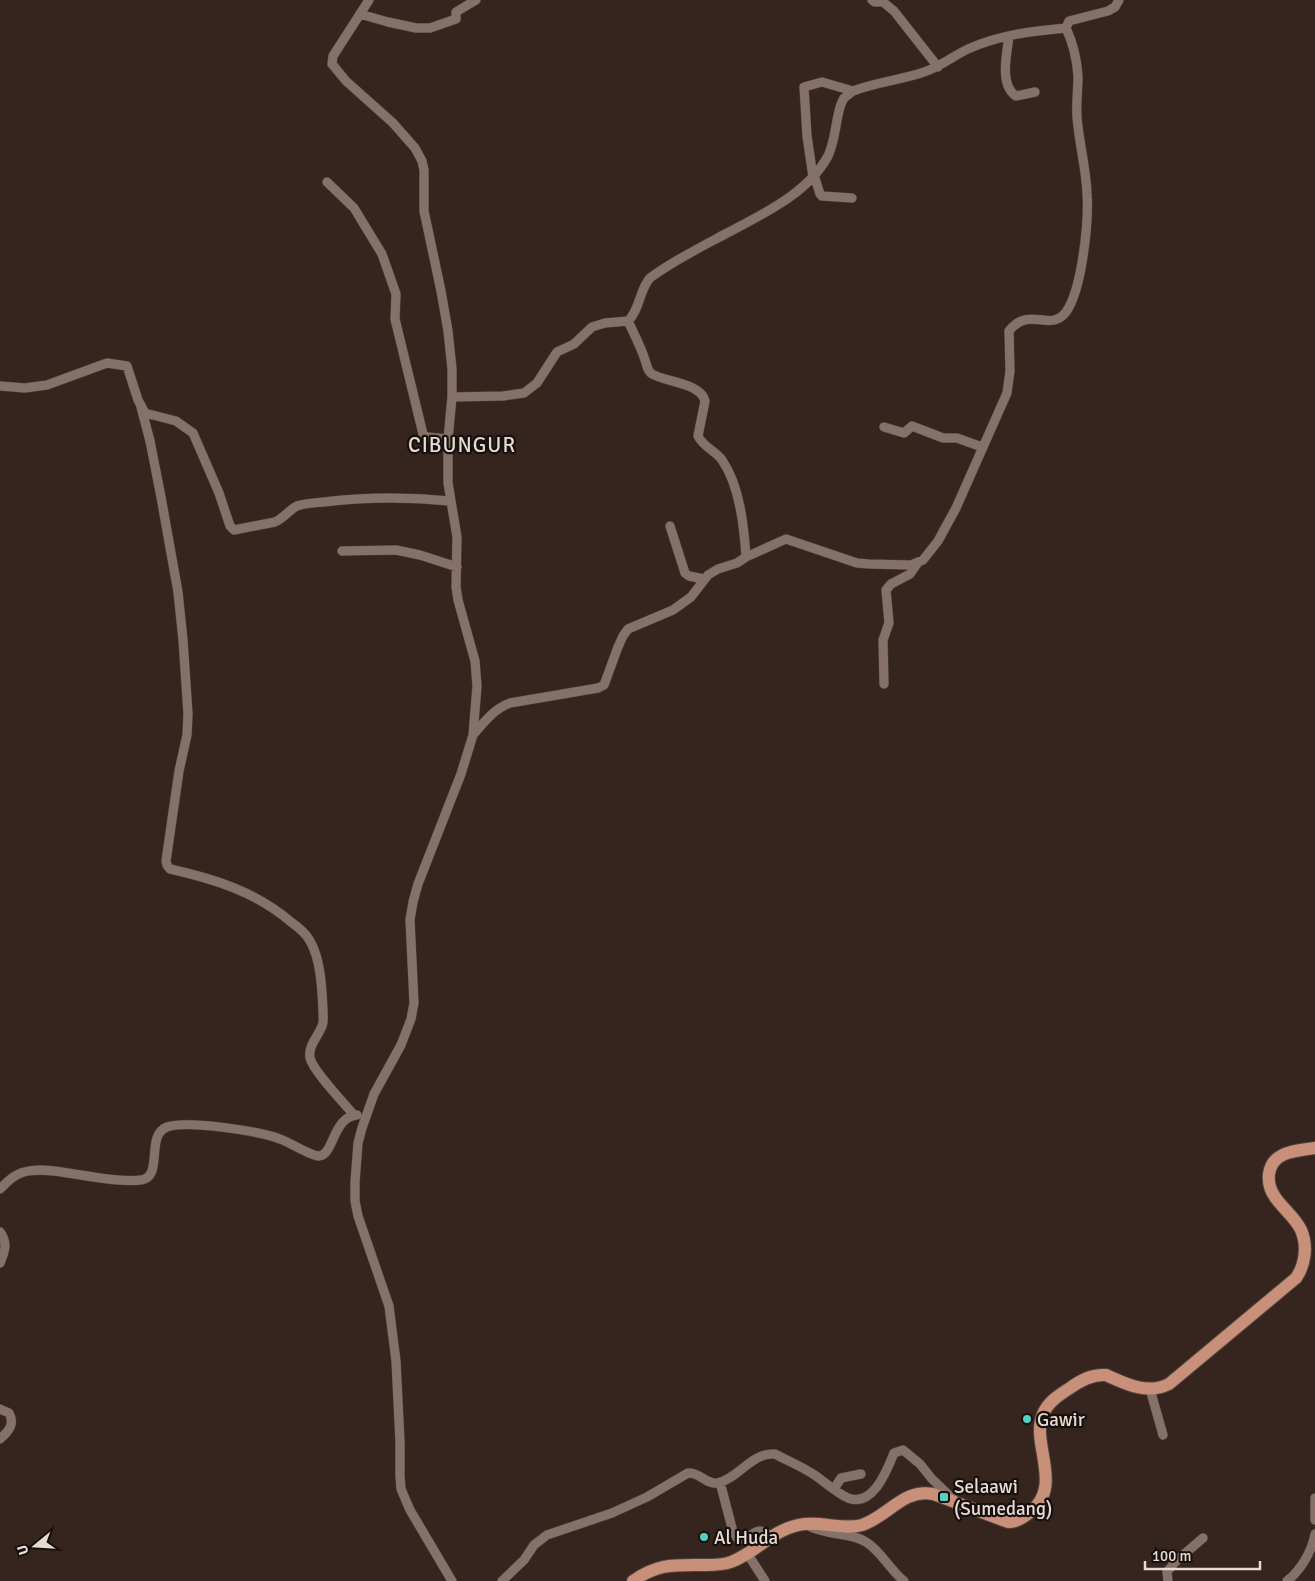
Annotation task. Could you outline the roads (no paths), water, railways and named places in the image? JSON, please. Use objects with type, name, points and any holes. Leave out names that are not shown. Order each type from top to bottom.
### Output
[{"type":"main road","points":[[633,1581],[645,1572],[666,1565],[723,1564],[731,1562],[771,1536],[790,1527],[804,1524],[847,1526],[862,1524],[876,1518],[907,1497],[916,1494],[926,1493],[956,1502],[1008,1522],[1019,1521],[1036,1508],[1044,1493],[1045,1466],[1040,1429],[1043,1414],[1048,1405],[1057,1396],[1095,1375],[1106,1375],[1130,1385],[1150,1389],[1162,1388],[1176,1380],[1296,1278],[1300,1272],[1304,1256],[1303,1236],[1297,1224],[1272,1193],[1269,1174],[1273,1163],[1282,1155],[1315,1148]]},
{"type":"street","points":[[360,14],[406,26],[430,28],[456,20],[456,12],[476,0]]},
{"type":"street","points":[[872,0],[883,2],[894,11],[938,67]]},
{"type":"street","points":[[884,684],[883,640],[889,623],[886,590],[891,584],[910,574],[917,564],[923,560],[938,541],[956,508],[1007,393],[1010,371],[1009,331],[1016,323],[1029,318],[1050,321],[1059,319],[1067,311],[1079,281],[1088,194],[1077,116],[1078,74],[1070,37],[1066,28],[1069,21],[1112,9],[1120,0]]},
{"type":"street","points":[[367,1],[333,56],[332,64],[346,81],[393,123],[415,148],[422,160],[424,170],[424,211],[448,331],[452,370],[452,397],[448,438],[448,483],[457,537],[456,587],[475,661],[477,686],[473,735],[461,774],[418,884],[413,902],[410,928],[414,1003],[412,1019],[401,1045],[374,1094],[366,1114],[358,1143],[355,1201],[358,1216],[389,1306],[396,1361],[401,1489],[410,1510],[452,1581]]},
{"type":"street","points":[[452,397],[496,397],[524,393],[537,383],[557,352],[574,344],[592,327],[605,323],[628,321],[635,312],[644,286],[652,277],[766,212],[802,187],[814,176],[832,147],[842,101],[853,91],[938,67],[951,57],[970,48],[1008,36],[1024,32],[1066,28]]},
{"type":"street","points":[[1008,36],[1006,63],[1008,84],[1012,93],[1016,96],[1035,92]]},
{"type":"street","points":[[852,198],[822,196],[820,194],[814,176],[807,136],[804,87],[822,82],[853,91]]},
{"type":"street","points":[[327,182],[354,208],[382,254],[396,294],[395,319],[423,434],[427,437],[448,438]]},
{"type":"street","points":[[628,321],[638,341],[649,372],[683,384],[695,390],[704,398],[705,402],[698,436],[722,460],[732,481],[741,513],[746,557]]},
{"type":"street","points":[[0,386],[25,388],[47,385],[107,363],[127,366],[141,407],[162,497],[178,592],[183,640],[188,714],[187,735],[179,772],[166,861],[167,865],[170,869],[224,883],[251,894],[282,914],[309,939],[316,958],[320,980],[323,1017],[322,1028],[310,1050],[311,1060],[316,1070],[354,1115]]},
{"type":"street","points":[[141,407],[148,415],[176,421],[194,434],[219,493],[230,526],[234,530],[276,522],[295,507],[342,500],[416,498],[450,501]]},
{"type":"street","points":[[884,427],[904,433],[912,426],[943,438],[956,438],[982,447]]},
{"type":"street","points":[[670,526],[684,573],[704,579]]},
{"type":"street","points":[[473,735],[490,715],[502,706],[510,703],[604,686],[625,632],[632,626],[673,610],[691,596],[712,572],[738,563],[746,557],[786,539],[857,563],[878,565],[917,564]]},
{"type":"street","points":[[342,551],[396,550],[420,555],[457,567]]},
{"type":"street","points":[[0,1189],[16,1175],[33,1170],[73,1173],[130,1181],[145,1180],[150,1175],[152,1169],[158,1135],[164,1129],[175,1126],[208,1126],[265,1134],[320,1156],[330,1146],[341,1124],[354,1115],[366,1114]]},
{"type":"street","points":[[0,1232],[5,1239],[6,1246],[0,1263]]},
{"type":"street","points":[[1150,1389],[1163,1435]]},
{"type":"street","points":[[0,1409],[9,1413],[12,1422],[10,1428],[0,1439]]},
{"type":"street","points":[[502,1581],[546,1535],[612,1513],[647,1497],[688,1473],[695,1473],[712,1483],[720,1482],[759,1457],[771,1453],[813,1474],[853,1500],[864,1498],[874,1490],[883,1479],[894,1454],[903,1450],[920,1464],[932,1479],[956,1502]]},
{"type":"street","points":[[834,1489],[841,1478],[861,1474]]},
{"type":"street","points":[[720,1482],[733,1532],[738,1539],[745,1538],[761,1530],[771,1536]]},
{"type":"street","points":[[1315,1498],[1315,1520]]},
{"type":"street","points":[[804,1524],[822,1532],[856,1538],[867,1542],[904,1581]]},
{"type":"street","points":[[1288,1581],[1308,1554],[1314,1542],[1315,1534]]},
{"type":"street","points":[[1168,1581],[1166,1572],[1203,1538]]},
{"type":"street","points":[[747,1553],[765,1581]]},
{"type":"place","name":"Gawir","points":[[1027,1419]]},
{"type":"place","name":"Selaawi (Sumedang)","points":[[944,1497]]},
{"type":"place","name":"Al Huda","points":[[704,1537]]},
{"type":"district","name":"CIBUNGUR","points":[[462,445]]}]
